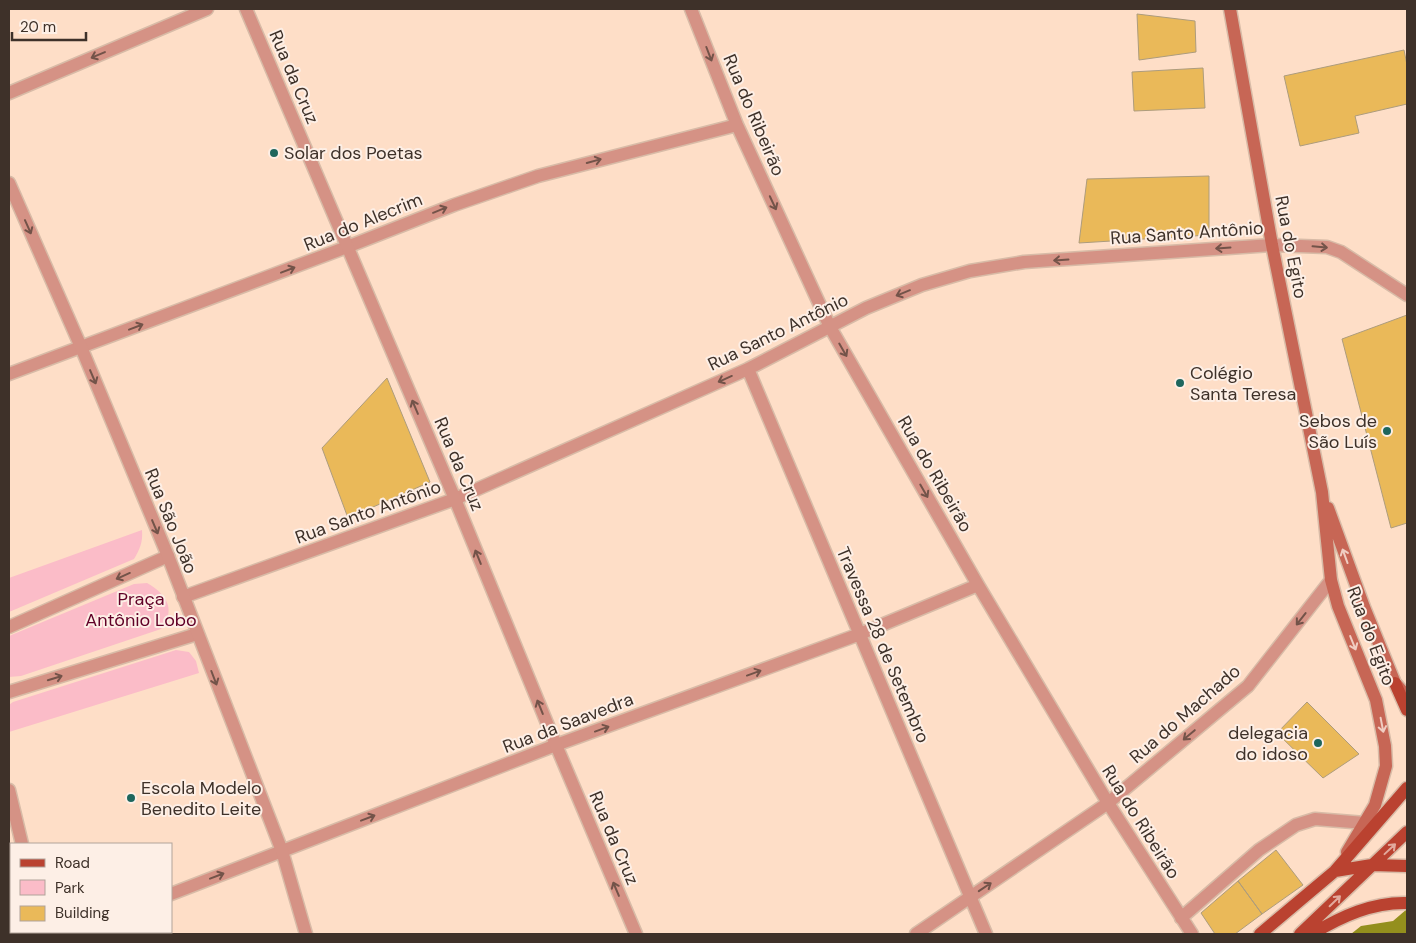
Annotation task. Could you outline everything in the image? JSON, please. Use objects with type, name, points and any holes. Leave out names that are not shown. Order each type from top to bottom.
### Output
[{"type":"main road","name":"Rua do Egito","points":[[1230,9],[1272,245],[1322,492],[1331,580],[1338,606],[1376,700],[1384,739],[1386,766],[1375,805],[1335,871]]},
{"type":"main road","name":"Rua do Egito","points":[[1322,492],[1364,607],[1395,683],[1407,696]]},
{"type":"main road","points":[[1395,683],[1407,710]]},
{"type":"main road","points":[[1260,934],[1335,871],[1407,788]]},
{"type":"main road","points":[[1300,934],[1407,832]]},
{"type":"main road","points":[[1335,871],[1372,865],[1407,866]]},
{"type":"main road","points":[[1312,934],[1332,922],[1356,912],[1384,903],[1403,902]]},
{"type":"street","points":[[9,94],[207,9]]},
{"type":"street","name":"Rua da Cruz","points":[[246,9],[455,499],[556,746],[636,934]]},
{"type":"street","name":"Rua do Ribeirão","points":[[691,9],[737,126],[830,327],[978,585],[1108,803],[1192,934]]},
{"type":"street","name":"Rua do Alecrim","points":[[9,374],[347,248],[454,204],[538,176],[737,126]]},
{"type":"street","name":"Rua São João","points":[[9,183],[81,347],[168,556],[282,851],[306,934]]},
{"type":"street","name":"Rua Santo Antônio","points":[[183,597],[455,499],[748,368],[866,308],[922,285],[970,271],[1024,262],[1272,245],[1327,247],[1341,252],[1407,294]]},
{"type":"street","name":"Travessa 28 de Setembro","points":[[748,368],[969,898],[986,934]]},
{"type":"street","points":[[9,627],[168,556]]},
{"type":"street","name":"Rua do Machado","points":[[916,934],[1108,803],[1248,686],[1331,580]]},
{"type":"street","name":"Rua da Saavedra","points":[[172,894],[556,746],[860,634],[978,585]]},
{"type":"street","points":[[9,692],[197,634]]},
{"type":"street","points":[[9,790],[22,843]]},
{"type":"street","points":[[1181,918],[1259,850],[1296,825],[1315,819],[1365,823]]},
{"type":"green space","points":[[142,530],[141,545],[134,559],[9,612],[9,578]]},
{"type":"green space","name":"Praça Antônio Lobo","points":[[147,583],[164,597],[169,609],[166,622],[161,629],[21,676],[9,677],[9,636],[134,584]]},
{"type":"green space","points":[[176,650],[189,652],[196,661],[199,673],[9,732],[9,705],[13,702]]},
{"type":"shaded area","points":[[1407,909],[1407,934],[1351,934],[1361,926],[1393,921]]},
{"type":"building","points":[[1137,14],[1195,21],[1196,52],[1139,60]]},
{"type":"building","points":[[1404,50],[1407,65],[1407,104],[1355,116],[1359,133],[1300,146],[1284,76]]},
{"type":"building","points":[[1203,68],[1205,108],[1134,111],[1132,72]]},
{"type":"building","points":[[1209,176],[1209,235],[1079,243],[1087,179]]},
{"type":"building","name":"Sebos de São Luís","points":[[1407,315],[1407,523],[1391,528],[1342,339]]},
{"type":"building","points":[[387,378],[430,482],[348,518],[322,448]]},
{"type":"building","name":"delegacia do idoso","points":[[1307,702],[1359,754],[1323,778],[1277,733]]},
{"type":"building","points":[[1276,850],[1303,885],[1262,914],[1238,881]]},
{"type":"building","points":[[1238,881],[1262,914],[1235,934],[1215,934],[1201,913]]},
{"type":"place","name":"Solar dos Poetas","points":[[274,153]]},
{"type":"place","name":"Colégio Santa Teresa","points":[[1180,383]]},
{"type":"place","name":"Sebos de São Luís","points":[[1387,431]]},
{"type":"place","name":"delegacia do idoso","points":[[1318,743]]},
{"type":"place","name":"Escola Modelo Benedito Leite","points":[[131,798]]}]
